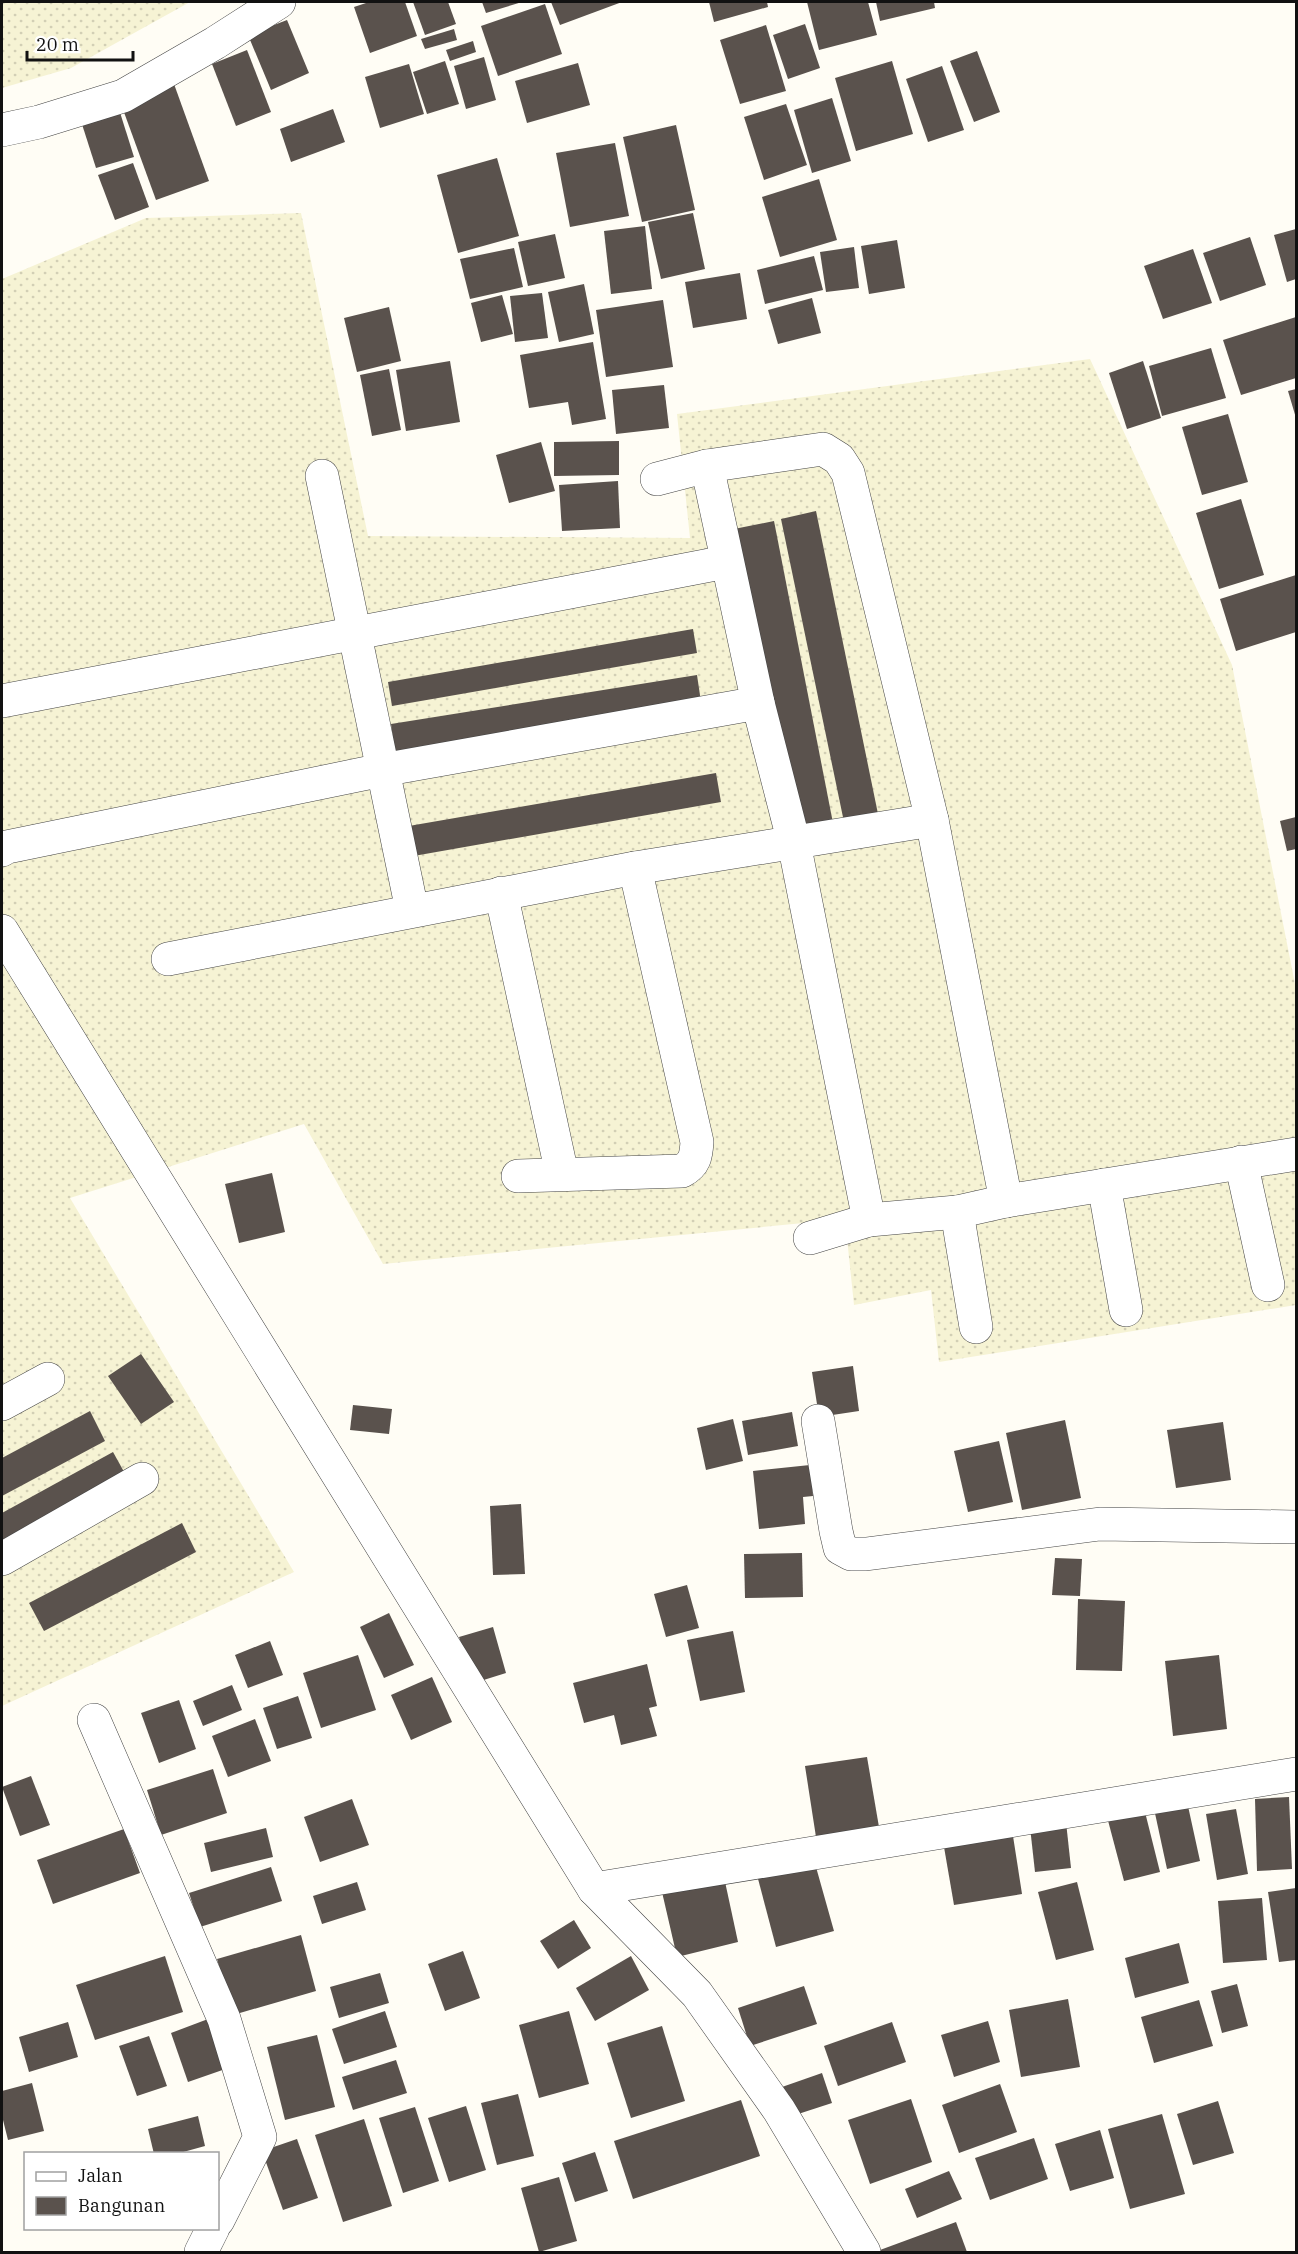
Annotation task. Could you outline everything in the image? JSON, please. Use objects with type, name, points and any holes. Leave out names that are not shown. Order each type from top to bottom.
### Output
[{"type":"street","points":[[2,130],[39,122],[123,96],[215,43],[279,2]]},
{"type":"street","points":[[657,479],[707,466],[823,449],[839,459],[848,474],[932,820],[1006,1201]]},
{"type":"street","points":[[707,466],[758,703],[794,843],[869,1220]]},
{"type":"street","points":[[322,477],[412,910]]},
{"type":"street","points":[[2,701],[726,562]]},
{"type":"street","points":[[3,844],[382,770],[758,703]]},
{"type":"street","points":[[168,959],[635,868],[932,820]]},
{"type":"street","points":[[518,1176],[682,1171],[692,1166],[696,1156],[697,1142],[635,868]]},
{"type":"street","points":[[501,893],[562,1174]]},
{"type":"street","points":[[2,932],[594,1889],[697,1994],[779,2110],[864,2253]]},
{"type":"street","points":[[810,1238],[869,1220],[957,1212],[1006,1201],[1296,1154]]},
{"type":"street","points":[[1241,1162],[1268,1284]]},
{"type":"street","points":[[1104,1185],[1126,1310]]},
{"type":"street","points":[[957,1212],[976,1328]]},
{"type":"street","points":[[2,1404],[48,1379]]},
{"type":"street","points":[[818,1421],[840,1548],[851,1554],[1100,1524],[1296,1527]]},
{"type":"street","points":[[2,1560],[142,1479]]},
{"type":"street","points":[[94,1720],[224,2019],[260,2136],[219,2218]]},
{"type":"street","points":[[594,1889],[1296,1774]]},
{"type":"street","points":[[201,2253],[212,2230]]},
{"type":"shaded area","points":[[2,2],[190,2],[71,68],[2,88]]},
{"type":"shaded area","points":[[301,213],[368,536],[690,538],[677,414],[1090,359],[1232,665],[1296,989],[1296,1305],[939,1362],[931,1290],[854,1305],[845,1219],[383,1264],[304,1124],[70,1198],[294,1572],[2,1706],[2,279],[146,218]]},
{"type":"building","points":[[369,2],[405,2],[417,36],[370,53],[354,7]]},
{"type":"building","points":[[413,2],[448,2],[456,24],[425,35]]},
{"type":"building","points":[[482,2],[522,2],[486,13]]},
{"type":"building","points":[[551,2],[622,2],[560,25]]},
{"type":"building","points":[[709,2],[767,2],[768,7],[714,22]]},
{"type":"building","points":[[807,2],[868,2],[877,35],[819,50]]},
{"type":"building","points":[[876,2],[934,2],[935,8],[880,21]]},
{"type":"building","points":[[545,4],[562,54],[498,76],[481,26]]},
{"type":"building","points":[[287,20],[309,73],[271,90],[248,35]]},
{"type":"building","points":[[805,24],[820,68],[788,79],[773,35]]},
{"type":"building","points":[[766,25],[786,91],[740,104],[720,40]]},
{"type":"building","points":[[454,29],[457,40],[425,49],[421,39]]},
{"type":"building","points":[[473,41],[476,52],[450,61],[446,50]]},
{"type":"building","points":[[247,50],[271,112],[236,126],[212,64]]},
{"type":"building","points":[[977,51],[1000,112],[974,122],[950,61]]},
{"type":"building","points":[[484,57],[496,100],[466,109],[454,66]]},
{"type":"building","points":[[445,61],[459,104],[427,114],[413,72]]},
{"type":"building","points":[[892,61],[913,134],[856,151],[835,78]]},
{"type":"building","points":[[578,63],[590,105],[527,123],[515,81]]},
{"type":"building","points":[[409,64],[424,114],[380,128],[365,77]]},
{"type":"building","points":[[942,66],[964,130],[928,142],[906,79]]},
{"type":"building","points":[[174,84],[209,181],[156,200],[121,104]]},
{"type":"building","points":[[832,98],[851,161],[812,173],[794,110]]},
{"type":"building","points":[[786,104],[807,165],[764,180],[744,117]]},
{"type":"building","points":[[118,106],[134,157],[96,168],[80,118]]},
{"type":"building","points":[[333,109],[345,142],[291,162],[280,129]]},
{"type":"building","points":[[676,125],[695,210],[642,222],[623,137]]},
{"type":"building","points":[[615,143],[629,216],[570,227],[556,153]]},
{"type":"building","points":[[497,158],[519,236],[458,253],[437,175]]},
{"type":"building","points":[[133,163],[149,207],[115,220],[98,175]]},
{"type":"building","points":[[819,179],[837,240],[780,257],[762,197]]},
{"type":"building","points":[[693,213],[705,269],[661,279],[648,222]]},
{"type":"building","points":[[645,226],[652,289],[611,294],[604,231]]},
{"type":"building","points":[[1296,229],[1296,279],[1287,282],[1274,235]]},
{"type":"building","points":[[555,234],[565,278],[528,286],[518,242]]},
{"type":"building","points":[[1250,237],[1266,285],[1220,301],[1203,253]]},
{"type":"building","points":[[897,240],[905,288],[869,294],[861,246]]},
{"type":"building","points":[[854,247],[859,288],[826,292],[820,252]]},
{"type":"building","points":[[514,248],[523,287],[470,299],[460,259]]},
{"type":"building","points":[[1193,249],[1212,303],[1163,319],[1144,266]]},
{"type":"building","points":[[814,256],[823,290],[765,304],[757,270]]},
{"type":"building","points":[[740,273],[747,319],[693,328],[685,282]]},
{"type":"building","points":[[584,284],[594,334],[559,342],[548,292]]},
{"type":"building","points":[[542,293],[548,338],[515,342],[510,296]]},
{"type":"building","points":[[502,295],[513,334],[481,342],[471,303]]},
{"type":"building","points":[[812,298],[821,333],[778,344],[768,310]]},
{"type":"building","points":[[663,300],[673,367],[606,377],[596,310]]},
{"type":"building","points":[[389,307],[401,361],[357,372],[344,318]]},
{"type":"building","points":[[1296,317],[1296,378],[1241,395],[1223,340]]},
{"type":"building","points":[[593,342],[606,419],[572,425],[568,402],[529,408],[520,355]]},
{"type":"building","points":[[1211,348],[1226,398],[1162,416],[1149,366]]},
{"type":"building","points":[[450,361],[460,422],[406,431],[396,370]]},
{"type":"building","points":[[1143,361],[1161,418],[1127,429],[1109,373]]},
{"type":"building","points":[[389,369],[401,430],[372,436],[360,375]]},
{"type":"building","points":[[664,385],[669,428],[616,434],[612,390]]},
{"type":"building","points":[[1296,389],[1296,418],[1288,391]]},
{"type":"building","points":[[1228,414],[1248,482],[1202,495],[1182,427]]},
{"type":"building","points":[[619,441],[619,475],[554,476],[554,442]]},
{"type":"building","points":[[541,442],[555,491],[509,503],[496,455]]},
{"type":"building","points":[[618,481],[620,528],[562,531],[559,485]]},
{"type":"building","points":[[1241,499],[1264,575],[1219,589],[1196,513]]},
{"type":"building","points":[[816,511],[878,814],[844,822],[781,519]]},
{"type":"building","points":[[774,521],[833,823],[793,832],[734,529]]},
{"type":"building","points":[[1296,575],[1296,632],[1236,651],[1220,599]]},
{"type":"building","points":[[693,629],[697,653],[392,706],[388,682]]},
{"type":"building","points":[[697,675],[701,702],[395,752],[391,724]]},
{"type":"building","points":[[716,773],[721,802],[408,857],[403,827]]},
{"type":"building","points":[[1296,817],[1296,849],[1287,851],[1280,821]]},
{"type":"building","points":[[272,1173],[285,1232],[239,1243],[225,1184]]},
{"type":"building","points":[[141,1354],[174,1402],[141,1424],[108,1376]]},
{"type":"building","points":[[853,1366],[859,1411],[819,1417],[812,1372]]},
{"type":"building","points":[[353,1405],[392,1409],[389,1434],[350,1430]]},
{"type":"building","points":[[90,1411],[105,1441],[2,1496],[2,1458]]},
{"type":"building","points":[[792,1412],[798,1446],[748,1455],[742,1421]]},
{"type":"building","points":[[733,1419],[743,1461],[706,1470],[697,1428]]},
{"type":"building","points":[[1065,1420],[1081,1498],[1022,1510],[1006,1433]]},
{"type":"building","points":[[1223,1422],[1231,1480],[1176,1488],[1167,1430]]},
{"type":"building","points":[[999,1441],[1013,1502],[968,1512],[954,1451]]},
{"type":"building","points":[[113,1452],[128,1479],[2,1548],[2,1513]]},
{"type":"building","points":[[810,1465],[813,1496],[803,1497],[805,1524],[759,1529],[753,1471]]},
{"type":"building","points":[[521,1504],[525,1574],[493,1575],[490,1506]]},
{"type":"building","points":[[182,1523],[196,1552],[44,1631],[29,1603]]},
{"type":"building","points":[[802,1553],[803,1597],[745,1598],[744,1554]]},
{"type":"building","points":[[1055,1558],[1082,1559],[1080,1596],[1052,1595]]},
{"type":"building","points":[[687,1585],[699,1628],[666,1637],[654,1594]]},
{"type":"building","points":[[1078,1599],[1125,1601],[1122,1671],[1076,1670]]},
{"type":"building","points":[[389,1613],[414,1665],[384,1678],[360,1627]]},
{"type":"building","points":[[493,1627],[506,1673],[474,1683],[459,1637]]},
{"type":"building","points":[[733,1631],[745,1692],[700,1701],[687,1640]]},
{"type":"building","points":[[270,1641],[283,1675],[248,1688],[235,1655]]},
{"type":"building","points":[[358,1655],[376,1710],[321,1728],[303,1673]]},
{"type":"building","points":[[1219,1655],[1227,1729],[1173,1736],[1165,1661]]},
{"type":"building","points":[[647,1664],[657,1706],[649,1708],[657,1736],[621,1745],[614,1715],[584,1723],[573,1683]]},
{"type":"building","points":[[432,1677],[452,1722],[411,1740],[391,1695]]},
{"type":"building","points":[[232,1685],[242,1710],[203,1726],[193,1701]]},
{"type":"building","points":[[298,1696],[312,1738],[277,1749],[263,1708]]},
{"type":"building","points":[[179,1700],[196,1749],[159,1763],[141,1713]]},
{"type":"building","points":[[255,1719],[271,1761],[228,1777],[212,1736]]},
{"type":"building","points":[[867,1757],[879,1827],[816,1837],[805,1766]]},
{"type":"building","points":[[213,1769],[227,1813],[161,1835],[147,1790]]},
{"type":"building","points":[[31,1776],[50,1825],[20,1836],[2,1787]]},
{"type":"building","points":[[1186,1797],[1200,1861],[1167,1869],[1153,1804]]},
{"type":"building","points":[[1289,1797],[1292,1869],[1257,1871],[1255,1799]]},
{"type":"building","points":[[352,1799],[369,1845],[320,1862],[304,1817]]},
{"type":"building","points":[[1143,1804],[1160,1872],[1124,1881],[1106,1813]]},
{"type":"building","points":[[1236,1809],[1248,1874],[1217,1880],[1206,1814]]},
{"type":"building","points":[[1066,1822],[1071,1868],[1035,1872],[1030,1827]]},
{"type":"building","points":[[266,1828],[273,1857],[211,1872],[204,1843]]},
{"type":"building","points":[[124,1829],[140,1873],[53,1904],[37,1860]]},
{"type":"building","points":[[1013,1836],[1022,1894],[954,1905],[944,1847]]},
{"type":"building","points":[[814,1860],[834,1931],[776,1947],[757,1875]]},
{"type":"building","points":[[271,1867],[282,1901],[200,1927],[189,1893]]},
{"type":"building","points":[[724,1877],[738,1942],[677,1957],[662,1892]]},
{"type":"building","points":[[357,1882],[366,1910],[322,1924],[313,1896]]},
{"type":"building","points":[[1077,1882],[1094,1950],[1056,1960],[1038,1892]]},
{"type":"building","points":[[1296,1888],[1296,1960],[1279,1962],[1268,1892]]},
{"type":"building","points":[[1262,1898],[1267,1960],[1223,1963],[1218,1901]]},
{"type":"building","points":[[574,1920],[591,1948],[558,1969],[540,1941]]},
{"type":"building","points":[[301,1935],[316,1991],[233,2015],[217,1959]]},
{"type":"building","points":[[1179,1943],[1189,1983],[1135,1998],[1125,1958]]},
{"type":"building","points":[[463,1951],[480,1998],[445,2011],[428,1964]]},
{"type":"building","points":[[165,1956],[183,2012],[95,2040],[76,1985]]},
{"type":"building","points":[[631,1956],[649,1990],[595,2021],[576,1988]]},
{"type":"building","points":[[380,1973],[389,2003],[339,2018],[330,1987]]},
{"type":"building","points":[[1237,1984],[1248,2026],[1222,2033],[1211,1991]]},
{"type":"building","points":[[804,1986],[817,2024],[750,2046],[738,2008]]},
{"type":"building","points":[[1068,1999],[1080,2067],[1021,2077],[1009,2010]]},
{"type":"building","points":[[1199,2000],[1213,2046],[1154,2063],[1141,2017]]},
{"type":"building","points":[[385,2011],[397,2047],[344,2064],[332,2029]]},
{"type":"building","points":[[569,2011],[589,2084],[539,2098],[519,2025]]},
{"type":"building","points":[[216,2016],[234,2066],[188,2082],[171,2033]]},
{"type":"building","points":[[988,2021],[1000,2062],[954,2077],[941,2035]]},
{"type":"building","points":[[68,2022],[78,2057],[29,2072],[19,2037]]},
{"type":"building","points":[[892,2022],[906,2062],[838,2086],[824,2046]]},
{"type":"building","points":[[662,2026],[685,2101],[631,2118],[607,2043]]},
{"type":"building","points":[[317,2035],[335,2107],[285,2120],[267,2047]]},
{"type":"building","points":[[149,2036],[167,2086],[137,2096],[119,2046]]},
{"type":"building","points":[[396,2060],[407,2093],[353,2110],[342,2077]]},
{"type":"building","points":[[822,2073],[832,2103],[792,2116],[782,2087]]},
{"type":"building","points":[[32,2083],[44,2131],[8,2140],[2,2116],[2,2091]]},
{"type":"building","points":[[1000,2084],[1017,2132],[959,2153],[942,2105]]},
{"type":"building","points":[[518,2094],[534,2156],[497,2165],[481,2103]]},
{"type":"building","points":[[911,2099],[932,2162],[870,2184],[848,2120]]},
{"type":"building","points":[[741,2100],[760,2156],[633,2199],[614,2141]]},
{"type":"building","points":[[1218,2101],[1234,2153],[1193,2165],[1177,2114]]},
{"type":"building","points":[[466,2106],[486,2170],[449,2182],[428,2118]]},
{"type":"building","points":[[415,2107],[439,2181],[403,2193],[379,2118]]},
{"type":"building","points":[[1162,2114],[1185,2194],[1130,2209],[1108,2129]]},
{"type":"building","points":[[198,2116],[205,2146],[183,2152],[154,2152],[148,2129]]},
{"type":"building","points":[[364,2119],[392,2206],[343,2222],[315,2135]]},
{"type":"building","points":[[1100,2130],[1114,2178],[1070,2191],[1055,2144]]},
{"type":"building","points":[[1034,2138],[1048,2179],[990,2200],[975,2158]]},
{"type":"building","points":[[297,2139],[318,2198],[283,2210],[262,2151]]},
{"type":"building","points":[[595,2152],[608,2191],[575,2202],[562,2163]]},
{"type":"building","points":[[949,2171],[962,2199],[917,2218],[905,2189]]},
{"type":"building","points":[[559,2177],[577,2241],[539,2252],[521,2188]]},
{"type":"building","points":[[956,2222],[967,2252],[881,2252],[880,2250]]}]
